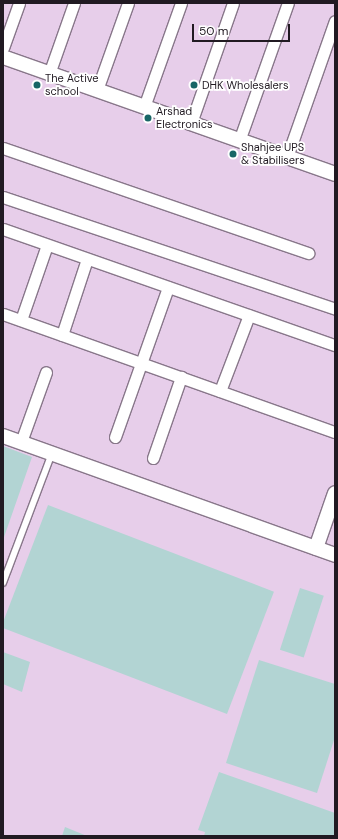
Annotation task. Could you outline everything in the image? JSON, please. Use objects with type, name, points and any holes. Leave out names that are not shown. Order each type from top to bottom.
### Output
[{"type":"street","points":[[3,48],[19,3]]},
{"type":"street","points":[[49,74],[74,3]]},
{"type":"street","points":[[97,90],[128,3]]},
{"type":"street","points":[[144,107],[181,3]]},
{"type":"street","points":[[190,123],[233,3]]},
{"type":"street","points":[[239,141],[288,3]]},
{"type":"street","points":[[287,157],[335,21]]},
{"type":"street","points":[[3,57],[239,141],[334,172]]},
{"type":"street","points":[[3,148],[308,253]]},
{"type":"street","points":[[3,197],[335,309]]},
{"type":"street","points":[[3,229],[335,345]]},
{"type":"street","points":[[21,320],[47,245]]},
{"type":"street","points":[[62,335],[87,259]]},
{"type":"street","points":[[115,437],[168,287]]},
{"type":"street","points":[[3,314],[335,432]]},
{"type":"street","points":[[220,391],[249,315]]},
{"type":"street","points":[[21,442],[46,372]]},
{"type":"street","points":[[153,458],[181,377]]},
{"type":"street","points":[[3,436],[335,554]]},
{"type":"street","points":[[316,548],[335,493]]},
{"type":"lane","points":[[3,583],[52,453]]},
{"type":"shaded area","points":[[3,3],[335,3],[335,836],[3,836]]},
{"type":"building","points":[[3,446],[32,457],[3,540]]},
{"type":"building","points":[[48,505],[274,592],[227,714],[3,628],[3,622]]},
{"type":"building","points":[[300,588],[324,596],[304,658],[280,650]]},
{"type":"building","points":[[3,652],[30,662],[22,692],[3,684]]},
{"type":"building","points":[[259,660],[335,684],[335,737],[317,793],[226,763]]},
{"type":"building","points":[[219,772],[335,813],[335,836],[204,836],[205,832],[198,830]]},
{"type":"building","points":[[65,827],[87,836],[62,836]]},
{"type":"place","name":"The Active school","points":[[37,85]]},
{"type":"place","name":"DHK Wholesalers","points":[[194,85]]},
{"type":"place","name":"Arshad Electronics","points":[[148,118]]},
{"type":"place","name":"Shahjee UPS & Stabilisers","points":[[233,154]]}]
